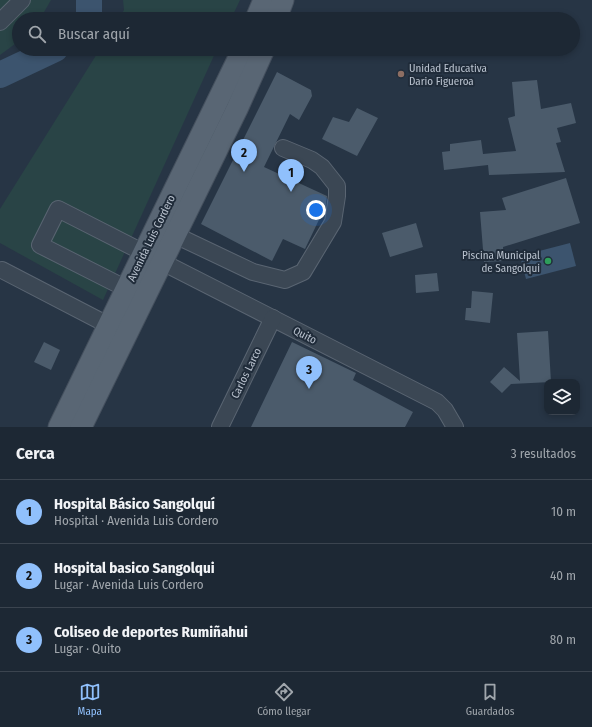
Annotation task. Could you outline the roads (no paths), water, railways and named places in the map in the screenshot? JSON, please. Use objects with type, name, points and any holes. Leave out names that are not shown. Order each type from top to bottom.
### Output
[{"type":"main road","points":[[259,12],[264,0]]},
{"type":"main road","points":[[279,12],[283,0]]},
{"type":"main road","name":"Avenida Luis Cordero","points":[[81,427],[240,56]]},
{"type":"main road","name":"Avenida Luis Cordero","points":[[59,427],[126,289],[175,235],[237,110],[261,56]]},
{"type":"street","points":[[0,22],[22,0]]},
{"type":"street","points":[[175,235],[253,272],[285,280],[303,272],[333,222],[338,196],[337,186],[322,166],[283,148]]},
{"type":"street","name":"Quito","points":[[126,289],[40,245],[58,209],[437,402],[446,410],[455,427]]},
{"type":"street","points":[[2,270],[108,325]]},
{"type":"street","name":"Carlos Larco","points":[[220,427],[273,318]]},
{"type":"water","name":"Piscina Municipal de Sangolqui","points":[[570,243],[576,266],[526,279],[520,256]]},
{"type":"waterway","points":[[89,0],[89,12]]},
{"type":"waterway","points":[[0,75],[40,56]]},
{"type":"place","name":"Unidad Educativa Dario Figueroa","points":[[401,74]]},
{"type":"place","name":"Hospital basico Sangolqui","points":[[244,172]]},
{"type":"place","name":"Hospital Básico Sangolquí","points":[[291,192]]},
{"type":"place","name":"Piscina Municipal de Sangolqui","points":[[548,261]]},
{"type":"place","name":"Coliseo de deportes Rumiñahui","points":[[309,389]]}]
